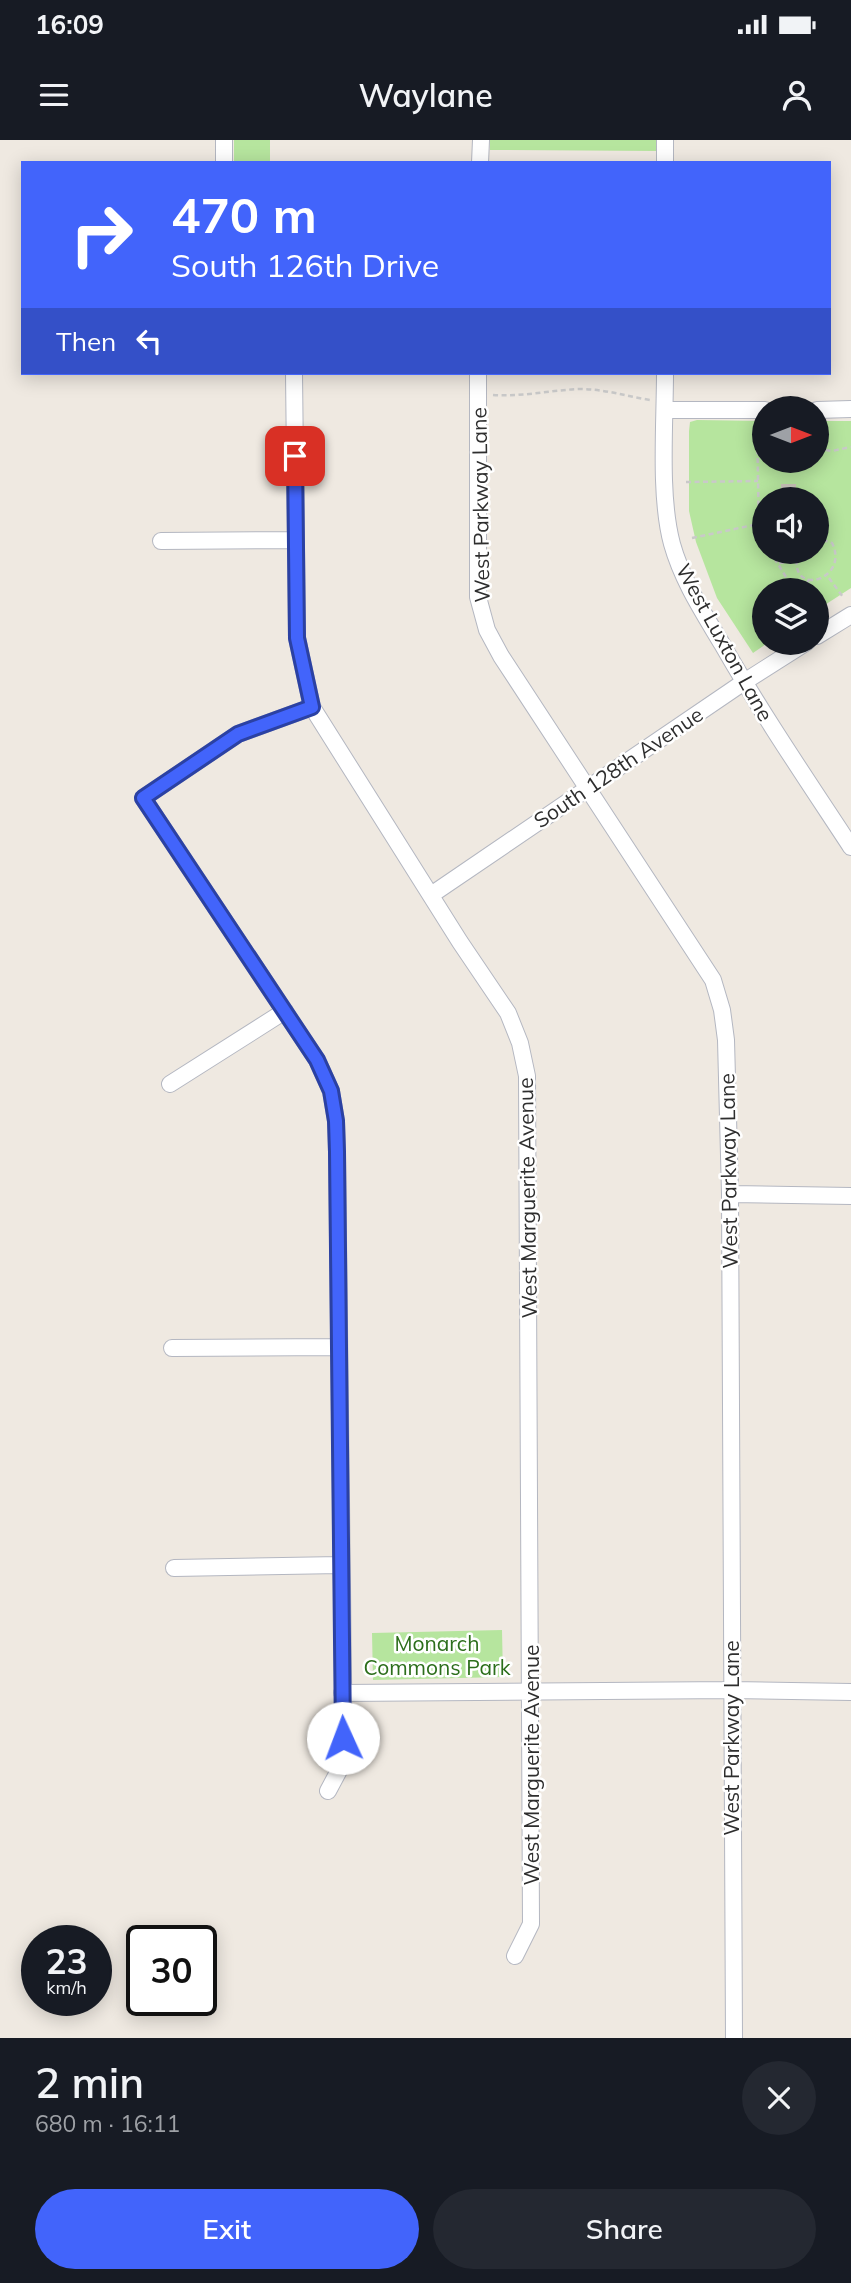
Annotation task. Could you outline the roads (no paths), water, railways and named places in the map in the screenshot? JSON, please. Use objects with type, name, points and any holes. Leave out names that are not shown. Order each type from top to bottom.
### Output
[{"type":"street","points":[[224,140],[224,161]]},
{"type":"street","points":[[480,161],[481,140]]},
{"type":"street","points":[[665,140],[665,161]]},
{"type":"street","name":"West Marguerite Avenue","points":[[294,375],[297,638],[312,707],[508,1013],[520,1043],[527,1076],[531,1924],[515,1956]]},
{"type":"street","name":"West Parkway Lane","points":[[478,375],[478,597],[487,630],[586,789],[713,980],[722,1010],[726,1040],[730,1194],[734,2038]]},
{"type":"street","name":"West Luxton Lane","points":[[665,381],[666,507],[672,542],[689,588],[744,682],[851,847]]},
{"type":"street","points":[[665,410],[752,416]]},
{"type":"street","points":[[830,410],[851,410]]},
{"type":"street","points":[[161,541],[295,540]]},
{"type":"street","points":[[829,629],[851,615]]},
{"type":"street","name":"South 128th Avenue","points":[[431,895],[787,655]]},
{"type":"street","points":[[312,707],[238,734],[143,798],[317,1060],[331,1091],[336,1121],[344,1761],[328,1791]]},
{"type":"street","points":[[170,1084],[285,1011]]},
{"type":"street","points":[[730,1194],[851,1196]]},
{"type":"street","points":[[172,1348],[339,1347]]},
{"type":"street","points":[[174,1568],[340,1565]]},
{"type":"street","points":[[342,1693],[731,1690],[851,1692]]},
{"type":"park label","name":"Monarch Commons Park","points":[[437,1655]]}]
